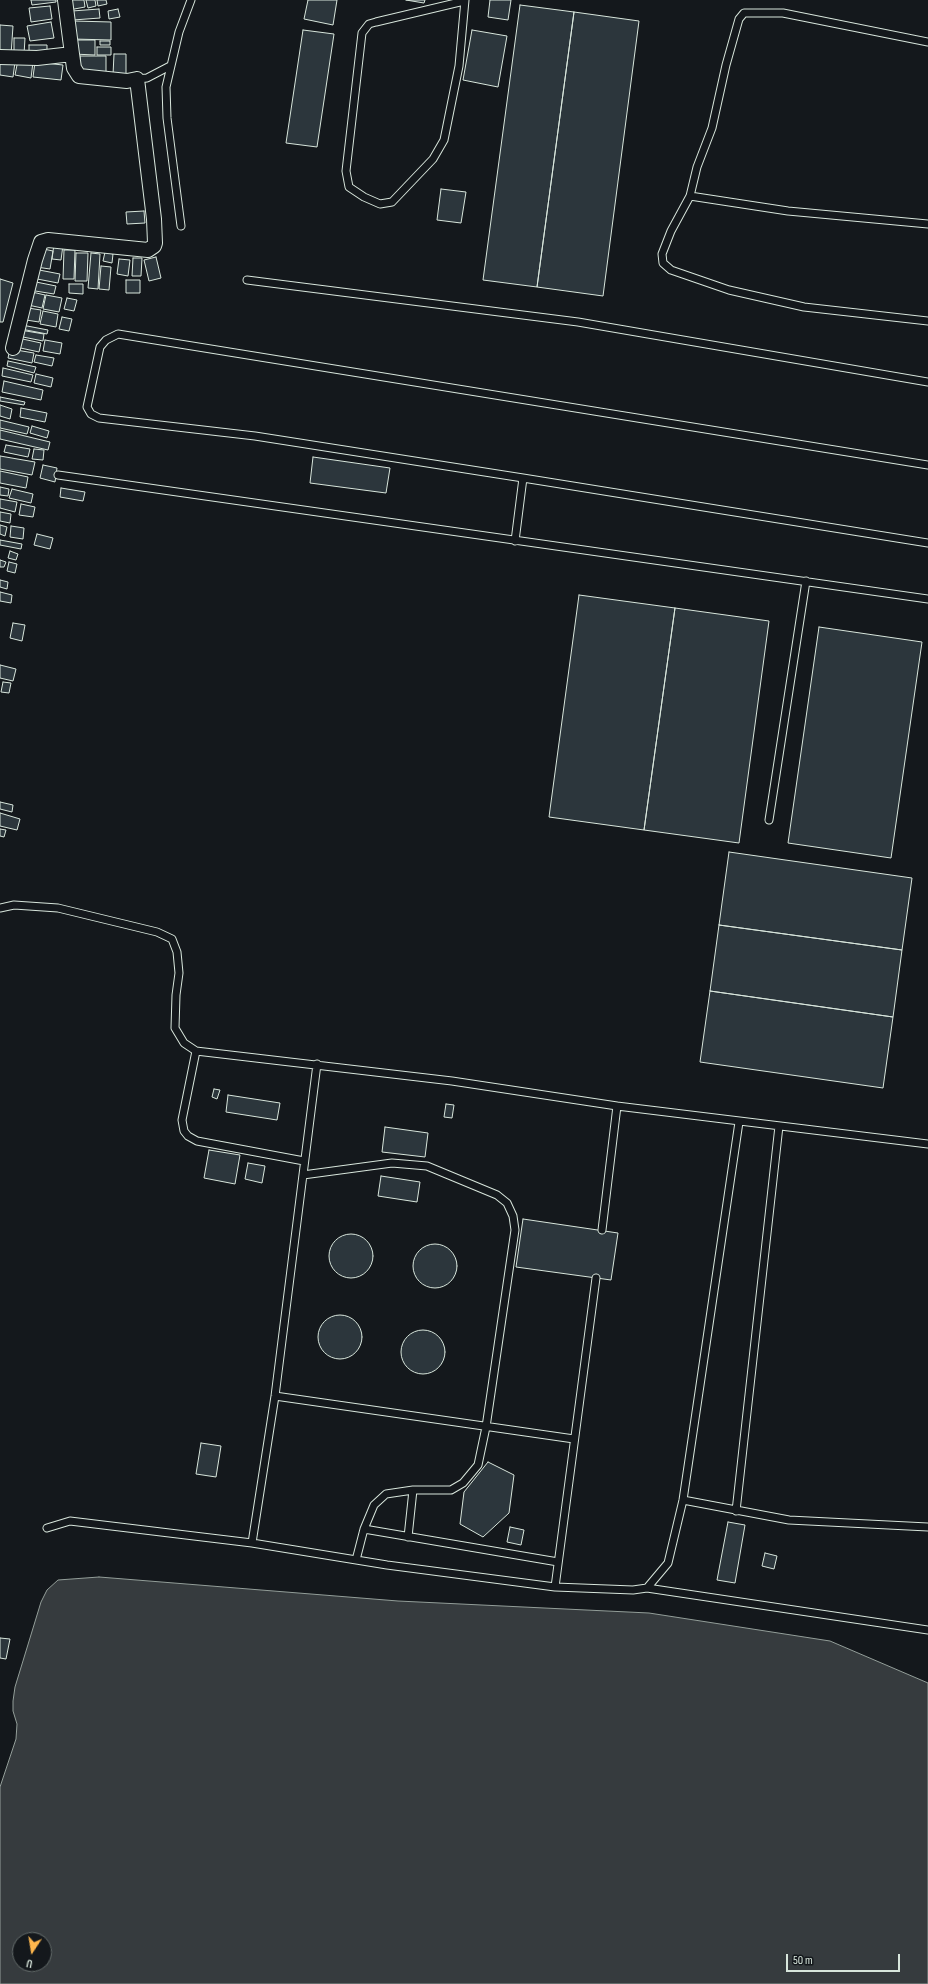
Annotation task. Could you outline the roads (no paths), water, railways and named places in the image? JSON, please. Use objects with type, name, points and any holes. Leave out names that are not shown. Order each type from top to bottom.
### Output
[{"type":"street","points":[[13,348],[35,260],[41,242],[48,240],[148,250],[154,246],[156,237],[137,79],[127,81],[79,76],[74,68],[65,0]]},
{"type":"street","points":[[0,57],[37,58],[72,54]]},
{"type":"lane","points":[[181,226],[168,118],[166,87],[179,32],[191,0]]},
{"type":"lane","points":[[464,1],[458,66],[444,140],[433,159],[392,202],[380,204],[364,197],[350,187],[346,171],[362,33],[369,24],[464,1]]},
{"type":"lane","points":[[928,42],[783,13],[744,13],[739,19],[726,66],[712,128],[697,167],[690,196],[671,231],[662,254],[663,263],[671,270],[729,290],[804,307],[928,321]]},
{"type":"lane","points":[[137,79],[158,73],[170,66]]},
{"type":"lane","points":[[690,196],[788,211],[928,224]]},
{"type":"lane","points":[[247,280],[578,322],[928,382]]},
{"type":"lane","points":[[928,465],[118,334],[106,340],[100,347],[87,407],[91,414],[99,418],[255,436],[928,543]]},
{"type":"lane","points":[[58,475],[928,599]]},
{"type":"lane","points":[[515,541],[523,478]]},
{"type":"lane","points":[[769,820],[806,581]]},
{"type":"lane","points":[[0,908],[14,905],[58,908],[157,932],[172,939],[177,952],[179,973],[176,995],[175,1028],[184,1043],[196,1050],[452,1081],[617,1106],[739,1122],[928,1144]]},
{"type":"lane","points":[[196,1050],[182,1120],[184,1131],[188,1136],[197,1141],[304,1161]]},
{"type":"lane","points":[[252,1543],[275,1396],[317,1064]]},
{"type":"lane","points":[[602,1230],[617,1106]]},
{"type":"lane","points":[[647,1588],[668,1563],[683,1500],[739,1122]]},
{"type":"lane","points":[[736,1511],[780,1126]]},
{"type":"lane","points":[[303,1175],[392,1163],[427,1166],[497,1195],[507,1203],[516,1230],[486,1427],[478,1465],[463,1483],[451,1490],[413,1490],[386,1494],[374,1505],[364,1529],[356,1560]]},
{"type":"lane","points":[[555,1586],[596,1278]]},
{"type":"lane","points":[[275,1396],[574,1439]]},
{"type":"lane","points":[[408,1537],[413,1490]]},
{"type":"lane","points":[[683,1500],[789,1520],[928,1527]]},
{"type":"lane","points":[[47,1528],[70,1521],[252,1543],[356,1560],[555,1586],[633,1590],[647,1588],[876,1624],[928,1630]]},
{"type":"lane","points":[[364,1529],[558,1562]]}]
